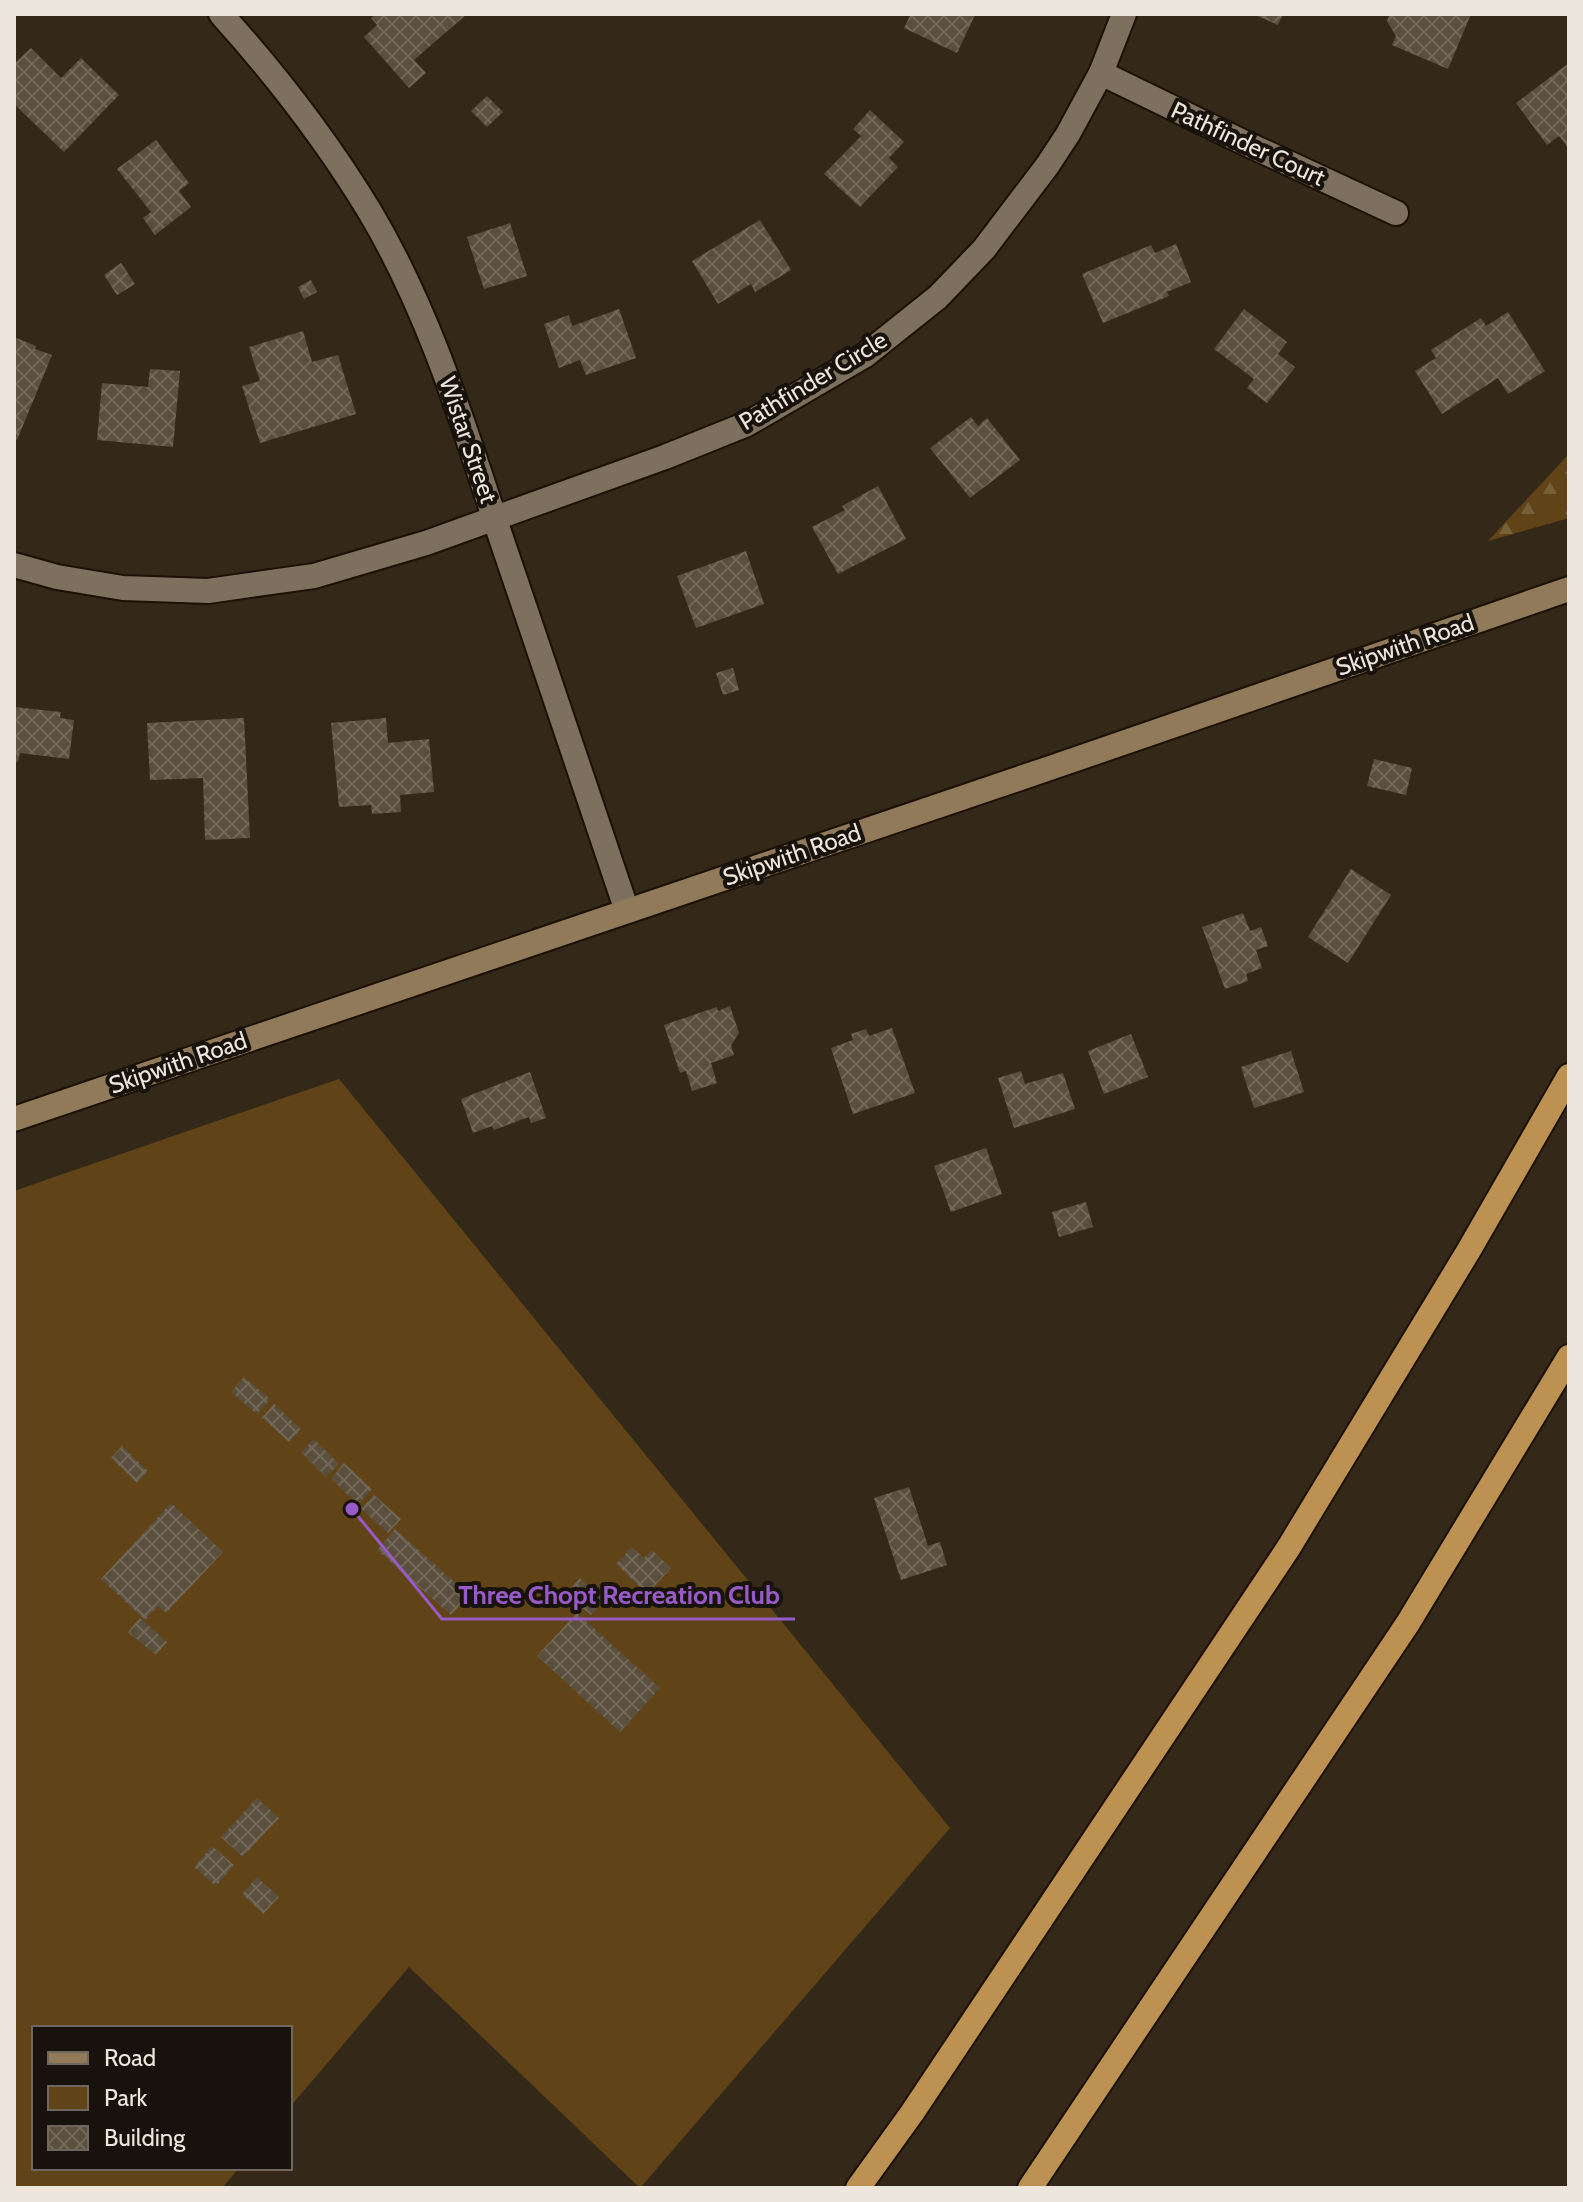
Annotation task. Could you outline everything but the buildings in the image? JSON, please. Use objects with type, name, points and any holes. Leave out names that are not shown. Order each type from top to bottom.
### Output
[{"type":"highway","points":[[858,2188],[912,2113],[1289,1547],[1469,1250],[1569,1076]]},
{"type":"highway","points":[[1030,2188],[1408,1623],[1569,1357]]},
{"type":"main road","name":"Skipwith Road","points":[[14,1119],[1569,589]]},
{"type":"street","name":"Wistar Street","points":[[221,14],[259,56],[309,120],[370,213],[410,290],[447,377],[627,911]]},
{"type":"street","name":"Pathfinder Circle","points":[[14,565],[57,577],[123,588],[208,591],[314,576],[426,543],[665,457],[747,424],[864,356],[938,297],[984,249],[1068,134],[1101,73],[1124,14]]},
{"type":"street","name":"Pathfinder Court","points":[[1101,73],[1396,213]]},
{"type":"green space","points":[[1569,454],[1569,518],[1488,541]]},
{"type":"green space","points":[[339,1079],[950,1828],[640,2188],[409,1967],[292,2105],[292,2026],[32,2026],[32,2170],[237,2170],[222,2188],[14,2188],[14,1191]]},
{"type":"place","name":"Three Chopt Recreation Club","points":[[352,1509]]}]
